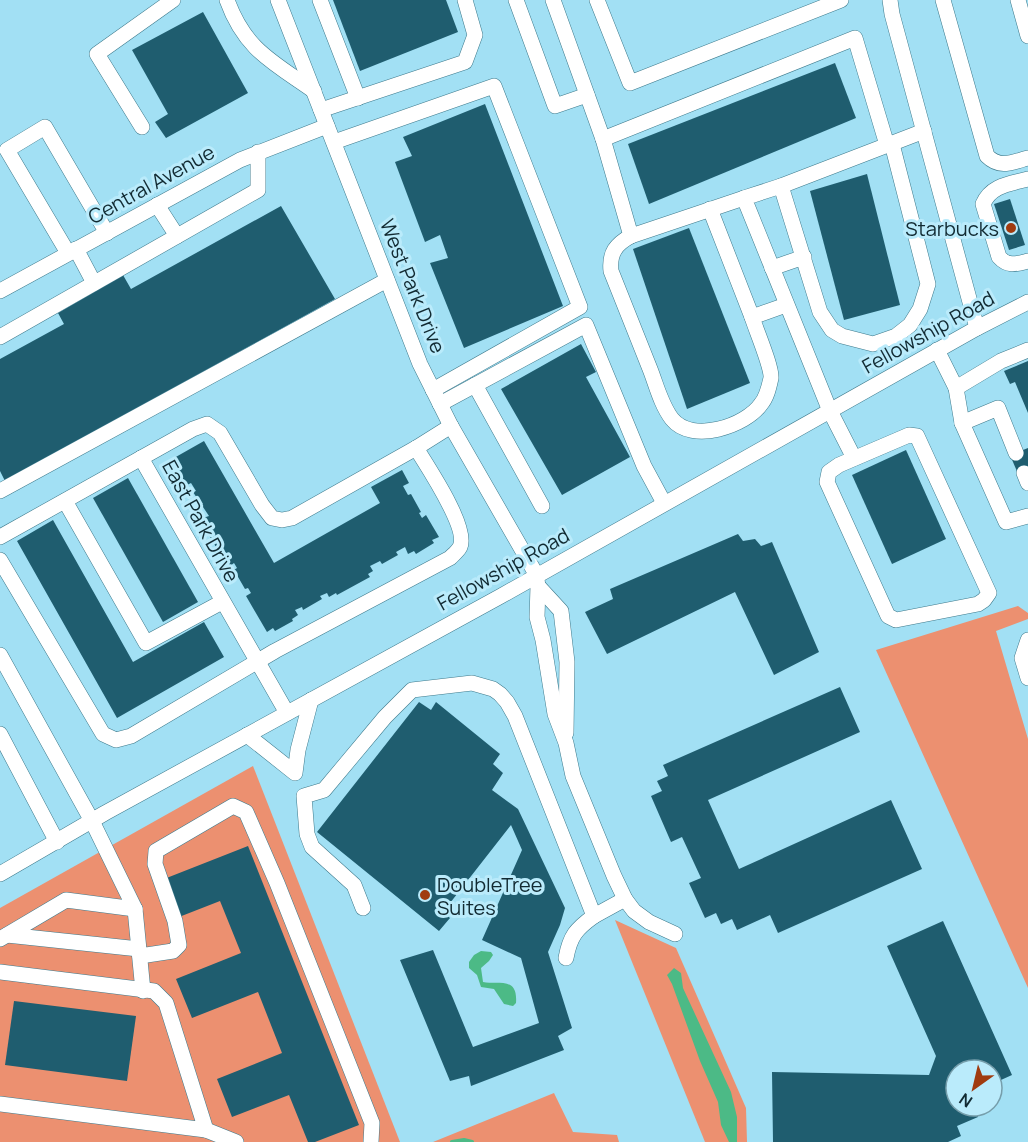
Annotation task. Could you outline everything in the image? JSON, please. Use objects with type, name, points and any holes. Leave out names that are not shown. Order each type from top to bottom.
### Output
[{"type":"street","points":[[142,127],[97,54],[173,0]]},
{"type":"street","points":[[227,0],[234,19],[256,50],[314,92]]},
{"type":"street","name":"West Park Drive","points":[[278,0],[420,364],[451,426],[537,580],[561,611],[568,671],[566,743]]},
{"type":"street","points":[[320,0],[358,98]]},
{"type":"street","points":[[321,110],[465,62],[476,35],[465,0]]},
{"type":"street","points":[[516,0],[555,106],[587,95]]},
{"type":"street","points":[[554,0],[603,139],[631,236]]},
{"type":"street","points":[[597,0],[630,83],[814,5],[841,0]]},
{"type":"street","points":[[890,0],[978,327]]},
{"type":"street","points":[[943,0],[987,156],[1002,165],[1025,159],[1028,178],[995,188],[983,204],[1000,259],[1012,265],[1028,261]]},
{"type":"street","points":[[1018,0],[1028,36]]},
{"type":"street","points":[[603,139],[855,38],[890,144],[928,284],[920,309],[910,325],[896,336],[873,344],[842,336],[832,330],[820,312],[781,186]]},
{"type":"street","points":[[334,142],[495,86],[580,307],[436,397]]},
{"type":"street","name":"Central Avenue","points":[[0,291],[258,152],[327,126]]},
{"type":"street","points":[[94,283],[7,150],[45,128],[107,233]]},
{"type":"street","points":[[710,209],[752,317],[771,375],[768,390],[761,405],[749,416],[722,429],[704,432],[686,428],[673,420],[660,394],[611,270],[610,261],[613,250],[620,241],[631,236],[710,209],[781,186],[924,131]]},
{"type":"street","points":[[0,337],[258,190],[258,152]]},
{"type":"street","points":[[744,198],[830,411],[854,458]]},
{"type":"street","points":[[157,205],[177,236]]},
{"type":"street","points":[[772,268],[804,257]]},
{"type":"street","points":[[0,491],[387,280]]},
{"type":"street","name":"Fellowship Road","points":[[0,874],[246,735],[501,596],[537,580],[664,503],[978,327],[1028,302]]},
{"type":"street","points":[[752,317],[786,305]]},
{"type":"street","points":[[436,397],[475,385],[586,325],[644,466],[664,503]]},
{"type":"street","points":[[937,350],[956,388],[962,423],[1006,522],[1028,516]]},
{"type":"street","points":[[956,388],[1000,361],[1028,350]]},
{"type":"street","points":[[475,385],[542,506]]},
{"type":"street","points":[[962,423],[998,408],[1016,453]]},
{"type":"street","points":[[141,458],[193,429],[207,424],[220,433],[272,518],[282,520],[292,518],[451,426]]},
{"type":"street","points":[[917,436],[989,593],[984,600],[978,604],[905,620],[896,620],[888,616],[827,482],[830,472],[854,458],[903,437],[917,436]]},
{"type":"street","points":[[0,560],[103,734],[116,741],[131,736],[256,662],[450,558],[460,548],[461,538],[453,510],[416,448]]},
{"type":"street","name":"East Park Drive","points":[[0,537],[141,458],[287,713]]},
{"type":"street","points":[[65,501],[146,643],[222,602]]},
{"type":"street","points":[[537,580],[537,617],[542,631],[555,714],[566,743],[573,776],[625,898],[634,911],[649,922],[675,933]]},
{"type":"street","points":[[1028,640],[1022,658],[1028,678]]},
{"type":"street","points":[[0,655],[92,821],[135,909],[143,991]]},
{"type":"street","points":[[0,673],[22,694]]},
{"type":"street","points":[[304,796],[324,790],[385,717],[412,690],[472,683],[493,689],[507,702],[514,716],[594,916]]},
{"type":"street","points":[[311,700],[298,750],[295,773],[304,796],[307,834],[312,847],[354,885],[363,908]]},
{"type":"street","points":[[246,735],[295,773]]},
{"type":"street","points":[[1,738],[57,842]]},
{"type":"street","points":[[4,937],[140,953],[173,951],[179,945],[175,921],[155,864],[156,851],[233,806],[246,812],[277,883],[372,1123],[371,1142]]},
{"type":"street","points":[[566,957],[569,941],[576,931],[594,916],[625,898]]},
{"type":"street","points":[[4,937],[66,900],[135,909]]},
{"type":"street","points":[[0,972],[159,993],[166,1003],[206,1130]]},
{"type":"street","points":[[0,1104],[206,1130],[236,1142]]},
{"type":"shaded area","points":[[1018,606],[1028,613],[1028,619],[996,631],[1028,739],[1028,988],[876,650]]},
{"type":"shaded area","points":[[253,766],[400,1142],[0,1142],[0,908]]},
{"type":"shaded area","points":[[615,920],[676,948],[746,1108],[747,1142],[705,1142]]},
{"type":"shaded area","points":[[481,951],[491,952],[493,955],[481,968],[483,982],[511,985],[516,994],[516,1003],[513,1006],[504,1004],[494,989],[481,987],[477,975],[469,968],[469,962]]},
{"type":"shaded area","points":[[674,968],[681,973],[683,988],[731,1092],[737,1117],[737,1142],[729,1142],[721,1125],[718,1102],[667,975]]},
{"type":"shaded area","points":[[554,1093],[573,1132],[617,1135],[619,1142],[433,1142]]},
{"type":"building","points":[[333,0],[446,0],[458,32],[360,71]]},
{"type":"building","points":[[203,12],[248,93],[166,138],[155,122],[168,114],[132,50]]},
{"type":"building","points":[[835,63],[856,118],[649,204],[628,144]]},
{"type":"building","points":[[485,104],[563,306],[464,348],[430,263],[448,258],[440,235],[425,242],[395,162],[412,156],[403,137]]},
{"type":"building","points":[[867,174],[900,305],[844,320],[810,191]]},
{"type":"building","name":"Starbucks","points":[[1010,199],[1025,245],[1009,250],[994,204]]},
{"type":"building","points":[[281,206],[335,299],[5,481],[0,471],[0,359],[64,324],[58,313],[123,275],[131,289]]},
{"type":"building","points":[[689,228],[750,383],[687,409],[633,249]]},
{"type":"building","points":[[581,344],[596,372],[586,377],[630,457],[562,495],[501,389]]},
{"type":"building","points":[[1028,361],[1028,413],[1015,382],[1010,384],[1004,371]]},
{"type":"building","points":[[204,441],[274,563],[380,503],[371,487],[402,470],[409,483],[403,486],[408,495],[411,494],[422,518],[426,515],[439,537],[432,540],[434,543],[416,554],[414,551],[408,554],[405,547],[396,552],[398,555],[382,564],[380,561],[370,566],[373,571],[368,574],[370,577],[337,595],[336,593],[329,597],[327,593],[320,596],[322,599],[303,610],[302,607],[295,610],[298,615],[292,619],[293,621],[275,631],[273,628],[267,632],[246,596],[251,593],[248,588],[245,589],[234,570],[237,568],[234,563],[230,566],[225,558],[223,559],[203,525],[206,524],[203,518],[209,516],[193,492],[196,491],[191,483],[187,485],[183,479],[181,480],[173,465],[177,463],[174,458]]},
{"type":"building","points":[[1028,448],[1028,472],[1019,476],[1010,455]]},
{"type":"building","points":[[906,450],[946,539],[892,564],[852,475]]},
{"type":"building","points":[[128,478],[198,602],[163,622],[93,498]]},
{"type":"building","points":[[53,520],[133,662],[204,622],[224,657],[117,718],[17,541]]},
{"type":"building","points":[[738,534],[743,541],[755,539],[761,546],[772,542],[819,652],[774,675],[735,592],[607,654],[585,612],[613,599],[610,589]]},
{"type":"building","points":[[840,687],[860,732],[708,800],[739,869],[891,800],[922,869],[778,933],[770,915],[737,930],[732,919],[721,924],[716,913],[705,918],[689,883],[701,878],[682,837],[671,842],[651,796],[662,791],[657,781],[668,776],[663,765]]},
{"type":"building","name":"DoubleTree Suites","points":[[419,702],[431,710],[436,702],[500,754],[493,764],[503,773],[492,790],[518,809],[565,908],[548,952],[572,1028],[558,1036],[564,1050],[471,1086],[469,1076],[450,1081],[400,960],[433,950],[473,1047],[539,1023],[521,958],[482,940],[522,850],[511,825],[443,912],[450,918],[439,931],[317,832]]},
{"type":"building","points":[[248,846],[359,1125],[315,1142],[308,1142],[289,1095],[232,1117],[217,1079],[282,1053],[258,992],[192,1018],[176,979],[241,953],[220,901],[179,917],[164,879]]},
{"type":"building","points":[[943,921],[1012,1075],[1004,1079],[1004,1058],[944,1058],[944,1118],[976,1118],[957,1126],[961,1136],[948,1142],[773,1142],[772,1072],[929,1075],[936,1056],[887,946]]},
{"type":"building","points":[[14,1001],[136,1016],[127,1081],[5,1065]]},
{"type":"waterway","points":[[452,1142],[464,1140],[472,1142]]},
{"type":"place","name":"Starbucks","points":[[1011,228]]},
{"type":"place","name":"DoubleTree Suites","points":[[425,895]]}]
